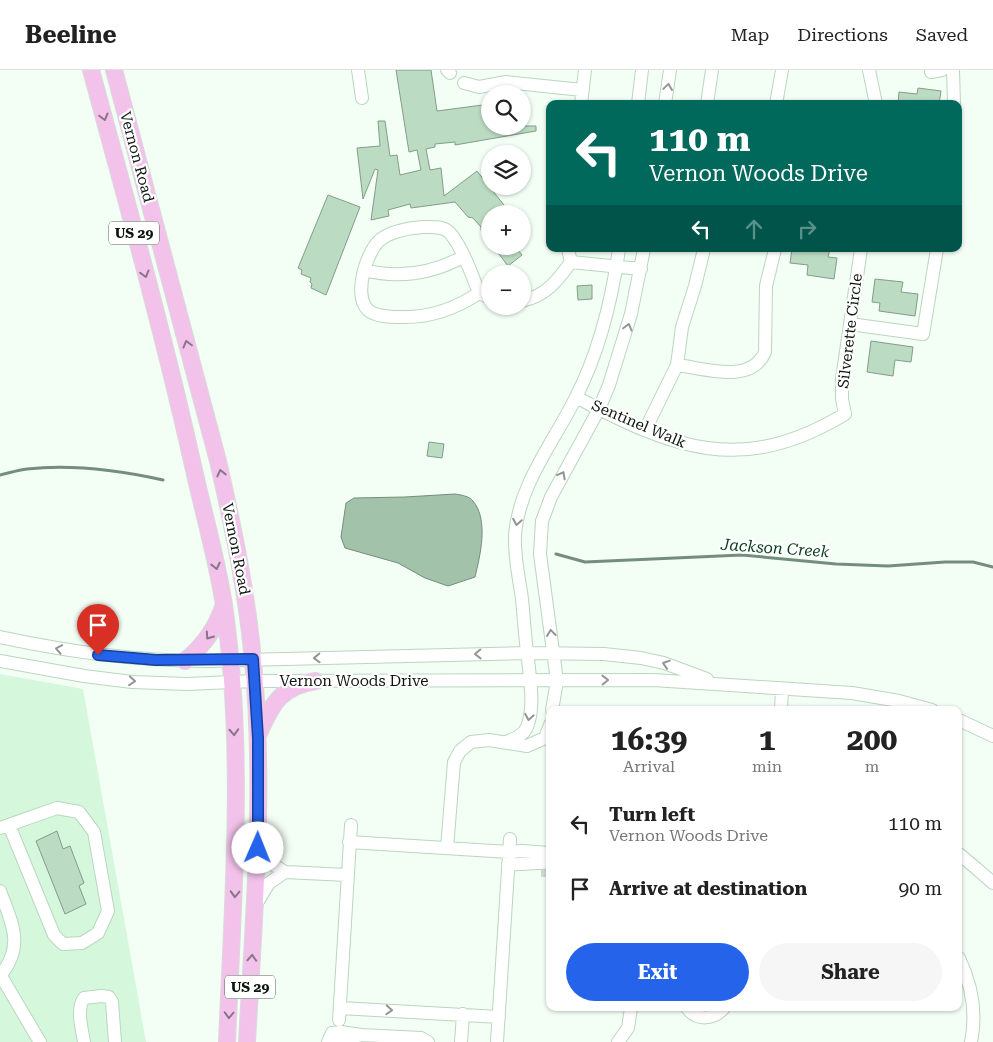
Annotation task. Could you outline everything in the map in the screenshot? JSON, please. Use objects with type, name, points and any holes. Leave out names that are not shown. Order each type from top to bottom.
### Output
[{"type":"main road","name":"Vernon Road","points":[[91,70],[177,397],[224,605],[230,660],[237,813],[228,1042]]},
{"type":"main road","name":"Vernon Road","points":[[114,70],[220,470],[238,554],[253,659],[258,738],[258,848],[247,1042]]},
{"type":"main road","points":[[185,661],[207,638],[220,618],[224,605]]},
{"type":"main road","points":[[258,738],[268,712],[282,695],[298,685],[316,681]]},
{"type":"street","points":[[358,70],[362,98]]},
{"type":"street","points":[[581,100],[585,70]]},
{"type":"street","points":[[638,100],[642,70]]},
{"type":"street","points":[[666,100],[670,70]]},
{"type":"street","points":[[707,100],[712,70]]},
{"type":"street","points":[[777,100],[782,70]]},
{"type":"street","points":[[858,70],[873,85]]},
{"type":"street","points":[[869,70],[875,100]]},
{"type":"street","points":[[953,70],[954,100]]},
{"type":"street","points":[[464,83],[479,87],[506,82],[582,90]]},
{"type":"street","points":[[481,289],[455,241],[444,228],[414,228],[382,238],[374,246],[364,270],[361,287],[365,305],[368,309],[375,314],[384,316],[409,318],[434,314],[481,297]]},
{"type":"street","points":[[569,252],[572,262]]},
{"type":"street","points":[[506,742],[518,737],[526,728],[530,713],[530,681],[522,597],[515,558],[517,520],[528,485],[576,397],[595,349],[611,294],[618,252]]},
{"type":"street","points":[[553,706],[557,681],[540,554],[542,522],[550,497],[599,409],[625,336],[644,252]]},
{"type":"street","points":[[645,430],[678,365],[682,327],[703,252]]},
{"type":"street","points":[[678,365],[741,372],[752,368],[760,361],[765,352],[766,286],[775,252]]},
{"type":"street","name":"Silverette Circle","points":[[845,414],[842,399],[842,379],[861,252]]},
{"type":"street","points":[[850,324],[923,334],[937,252]]},
{"type":"street","points":[[364,270],[390,275],[415,274],[440,268],[463,257]]},
{"type":"street","points":[[572,262],[641,269]]},
{"type":"street","points":[[531,298],[546,292],[572,262]]},
{"type":"street","name":"Sentinel Walk","points":[[576,397],[645,430],[688,446],[735,451],[768,446],[800,437],[831,423],[845,414]]},
{"type":"street","name":"Vernon Woods Drive","points":[[0,637],[98,655],[185,661],[527,653],[604,654],[641,658],[664,663],[723,685]]},
{"type":"street","name":"Vernon Woods Drive","points":[[0,660],[84,676],[132,682],[187,684],[255,681],[653,680],[829,691],[876,696],[916,706]]},
{"type":"street","points":[[781,706],[782,689]]},
{"type":"street","points":[[962,721],[993,736]]},
{"type":"street","points":[[447,848],[454,762],[460,751],[470,742],[489,740],[527,746],[545,738],[546,735]]},
{"type":"street","points":[[57,808],[79,812],[94,832],[108,911],[98,933],[82,943],[63,944],[54,935],[4,827],[57,808]]},
{"type":"street","points":[[351,824],[346,875],[340,1014],[463,1014],[499,1017]]},
{"type":"street","points":[[497,1042],[510,839]]},
{"type":"street","points":[[349,842],[447,848],[509,858],[525,866],[534,862],[546,867]]},
{"type":"street","points":[[258,848],[269,862],[284,872],[346,875]]},
{"type":"street","points":[[509,858],[522,851],[546,853]]},
{"type":"street","points":[[962,857],[993,884]]},
{"type":"street","points":[[255,906],[269,883],[284,872]]},
{"type":"street","points":[[0,891],[15,936],[11,959],[0,976],[40,1042]]},
{"type":"street","points":[[962,965],[974,1005],[974,1027],[971,1042]]},
{"type":"street","points":[[84,1042],[80,1009],[81,1002],[84,998],[101,996],[109,997],[112,1002],[115,1042]]},
{"type":"street","points":[[618,1042],[628,1028],[631,1011]]},
{"type":"street","points":[[690,1011],[692,1014],[706,1018],[720,1011]]},
{"type":"street","points":[[461,1042],[463,1014]]},
{"type":"street","points":[[328,1042],[332,1033],[341,1032],[382,1042]]},
{"type":"street","points":[[340,1042],[366,1038],[421,1038],[428,1042]]},
{"type":"shaded area","points":[[455,494],[471,499],[478,509],[481,518],[482,538],[475,577],[448,586],[425,578],[398,563],[345,548],[341,537],[346,503],[354,498]]},
{"type":"shaded area","points":[[0,674],[83,689],[146,1042],[0,1042]]},
{"type":"building","points":[[396,70],[431,70],[437,111],[481,105],[481,135],[513,135],[455,145],[455,142],[435,144],[435,147],[426,149],[430,170],[441,168],[444,196],[477,171],[481,176],[481,195],[496,195],[504,205],[481,205],[481,227],[473,218],[468,217],[455,202],[411,208],[410,204],[388,210],[389,216],[371,220],[378,170],[375,169],[363,199],[357,148],[380,146],[378,121],[385,121],[390,156],[397,155],[400,175],[421,170],[417,150],[409,152]]},
{"type":"building","points":[[918,88],[941,91],[940,100],[898,100],[899,92],[917,94]]},
{"type":"building","points":[[531,126],[536,126],[536,131],[531,132]]},
{"type":"building","points":[[328,195],[360,207],[326,295],[311,288],[311,278],[301,274],[302,270],[298,268]]},
{"type":"building","points":[[792,252],[829,252],[828,257],[837,258],[834,279],[807,275],[808,265],[790,263]]},
{"type":"building","points":[[500,255],[522,255],[509,265]]},
{"type":"building","points":[[875,279],[903,282],[901,292],[918,294],[915,316],[879,311],[880,303],[872,302]]},
{"type":"building","points":[[592,285],[592,299],[578,300],[577,286]]},
{"type":"building","points":[[871,341],[913,347],[911,362],[895,360],[893,376],[867,372]]},
{"type":"building","points":[[429,442],[444,444],[442,458],[427,456]]},
{"type":"building","points":[[57,831],[63,849],[70,846],[84,883],[79,886],[86,904],[65,914],[36,841]]},
{"type":"waterway","name":"Jackson Creek","points":[[0,475],[27,469],[61,467],[129,473],[163,480]]},
{"type":"waterway","name":"Jackson Creek","points":[[556,554],[585,562],[742,555],[836,564],[888,566],[973,562],[993,567]]},
{"type":"tunnel","points":[[541,871],[546,871]]},
{"type":"route","points":[[98,655],[156,660],[208,661],[253,659],[258,738],[258,848]]}]
